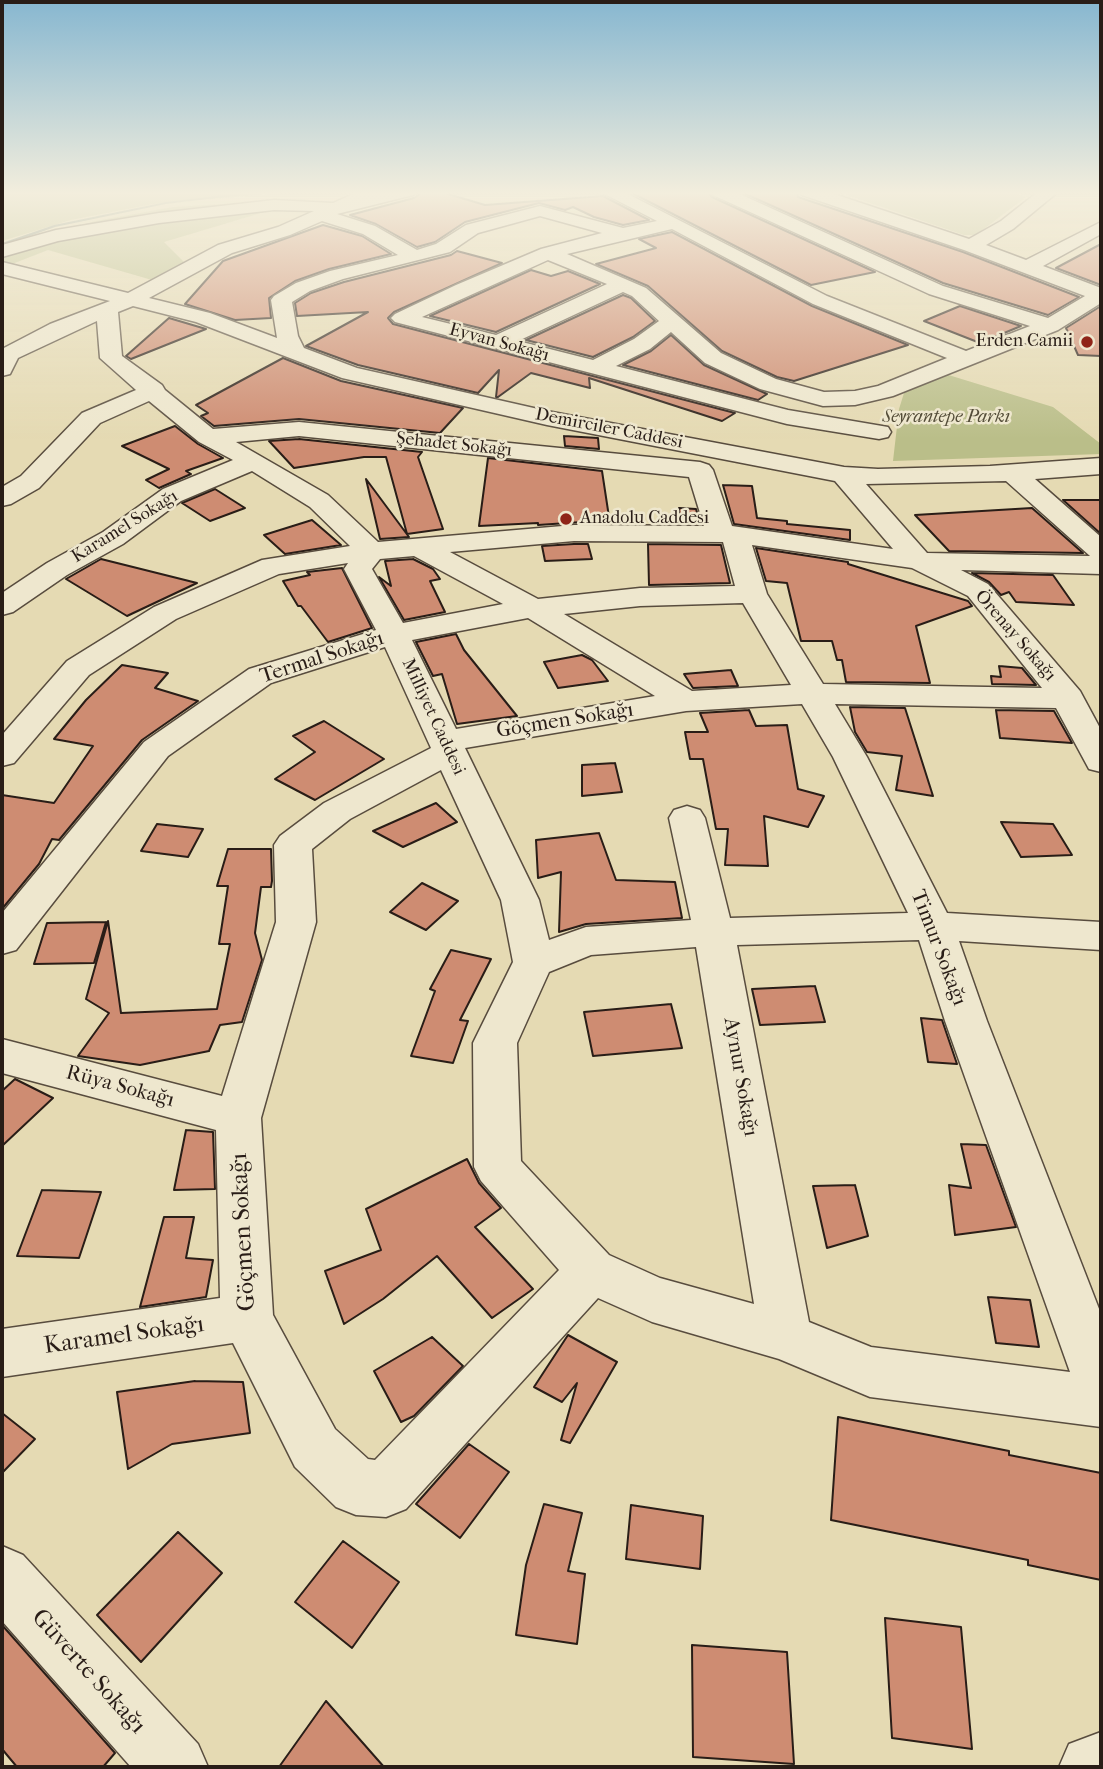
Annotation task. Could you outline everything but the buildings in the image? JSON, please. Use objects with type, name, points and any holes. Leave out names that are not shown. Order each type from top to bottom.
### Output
[{"type":"street","name":"Demirciler Caddesi","points":[[19,274],[118,306],[203,317],[350,373],[547,418],[845,475],[878,477],[1013,473],[1101,466]]},
{"type":"street","points":[[2,366],[9,354],[45,335],[118,306],[179,274]]},
{"type":"street","points":[[295,351],[287,336],[281,300],[303,287],[343,274]]},
{"type":"street","name":"Eyvan Sokağı","points":[[499,274],[402,318],[787,417],[879,432]]},
{"type":"street","points":[[598,274],[639,292],[713,358],[768,384],[823,399],[855,398],[885,391],[1050,325],[1070,316],[1101,294]]},
{"type":"street","points":[[771,274],[820,300],[968,359]]},
{"type":"street","points":[[900,274],[936,290],[1050,325]]},
{"type":"street","points":[[1046,274],[1101,294]]},
{"type":"street","points":[[498,342],[623,284]]},
{"type":"street","points":[[118,306],[111,358],[208,437],[254,461],[319,501],[371,551]]},
{"type":"street","points":[[595,368],[642,345],[672,321]]},
{"type":"street","points":[[2,498],[30,482],[91,418],[153,390]]},
{"type":"street","points":[[878,477],[879,432],[885,391]]},
{"type":"street","name":"Şehadet Sokağı","points":[[208,437],[299,429],[700,470],[845,475]]},
{"type":"street","name":"Karamel Sokağı","points":[[2,606],[57,569],[113,538],[172,495],[254,461]]},
{"type":"street","points":[[700,470],[728,534]]},
{"type":"street","points":[[1013,473],[1101,551]]},
{"type":"street","name":"Örenay Sokağı","points":[[845,475],[919,561],[978,590],[1068,698],[1101,762]]},
{"type":"street","points":[[2,756],[78,668],[165,613],[272,566],[371,551],[574,533],[728,534],[919,561],[1101,565]]},
{"type":"street","name":"Timur Sokağı","points":[[728,534],[752,594],[850,757],[934,926],[971,1034],[1101,1382]]},
{"type":"street","points":[[419,547],[534,609],[686,701]]},
{"type":"street","name":"Milliyet Caddesi","points":[[371,551],[358,569],[394,634],[520,900],[533,962]]},
{"type":"street","name":"Termal Sokağı","points":[[2,940],[156,749],[260,676],[394,634],[534,609],[640,597],[752,594]]},
{"type":"street","name":"Göçmen Sokağı","points":[[592,1271],[386,1489],[356,1487],[315,1448],[247,1318],[238,1118],[296,922],[293,845],[337,811],[446,747],[686,701],[813,694],[1068,698]]},
{"type":"street","name":"Aynur Sokağı","points":[[687,818],[714,932],[786,1337]]},
{"type":"street","points":[[1101,936],[934,926],[714,932],[586,941],[533,962],[495,1043],[498,1167],[592,1271],[652,1299],[786,1337],[870,1372],[1101,1401]]},
{"type":"street","name":"Rüya Sokağı","points":[[2,1056],[238,1118]]},
{"type":"street","name":"Karamel Sokağı","points":[[2,1353],[247,1318]]},
{"type":"street","name":"Güverte Sokağı","points":[[2,1576],[175,1767]]},
{"type":"street","points":[[1092,1767],[1101,1765]]},
{"type":"green space","points":[[130,274],[165,274],[152,280]]},
{"type":"green space","name":"Seyrantepe Parkı","points":[[942,373],[1053,407],[1101,444],[1101,454],[893,461],[899,409],[904,393]]},
{"type":"place","name":"Erden Camii","points":[[1087,342]]},
{"type":"place","name":"Anadolu Caddesi","points":[[566,519]]}]
